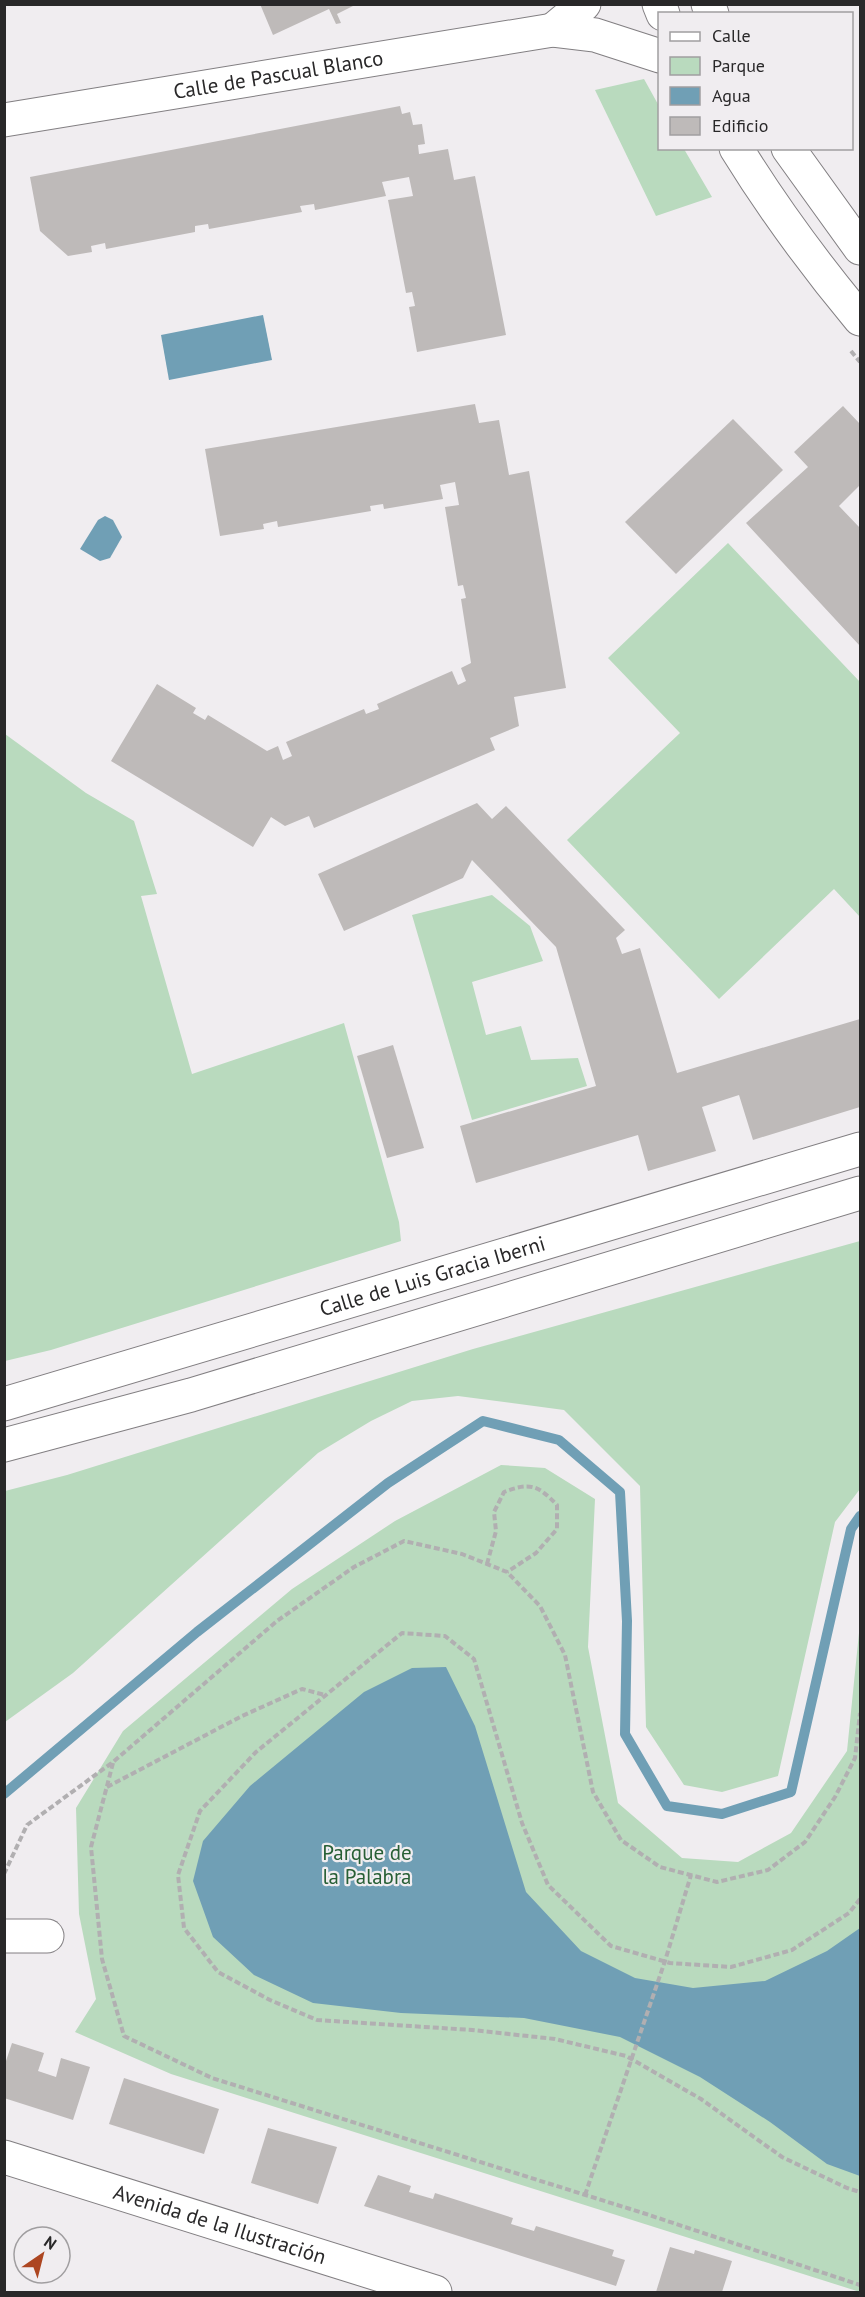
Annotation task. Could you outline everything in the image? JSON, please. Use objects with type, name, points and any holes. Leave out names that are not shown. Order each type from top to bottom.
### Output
[{"type":"main road","name":"Calle de Pascual Blanco","points":[[552,30],[584,4]]},
{"type":"main road","name":"Calle de Pascual Blanco","points":[[4,120],[552,30],[596,35],[658,55]]},
{"type":"main road","points":[[737,150],[762,189],[830,284],[861,319]]},
{"type":"main road","points":[[789,150],[861,248]]},
{"type":"main road","name":"Calle de Luis Gracia Iberni","points":[[4,1404],[861,1149]]},
{"type":"main road","name":"Calle de Luis Gracia Iberni","points":[[4,1445],[191,1395],[861,1193]]},
{"type":"main road","points":[[4,1936],[47,1936]]},
{"type":"main road","name":"Avenida de la Ilustración","points":[[4,2157],[435,2292]]},
{"type":"path","points":[[487,1564],[496,1532],[494,1512],[504,1492],[522,1485],[542,1489],[557,1505],[556,1529],[536,1553],[507,1572]]},
{"type":"path","points":[[4,1874],[27,1825],[113,1762],[277,1621],[354,1567],[404,1541],[462,1554],[507,1572],[540,1606],[565,1655],[593,1792],[621,1840],[660,1867],[717,1881],[768,1870],[805,1842],[835,1797],[855,1758],[861,1713]]},
{"type":"path","points":[[861,1899],[849,1913],[792,1950],[731,1967],[665,1961],[611,1946],[548,1886],[522,1823],[474,1659],[445,1636],[402,1633],[256,1752],[200,1812],[178,1875],[184,1928],[218,1972],[270,2000],[317,2020],[472,2030],[555,2039],[626,2056],[701,2100],[782,2157],[847,2188],[861,2192]]},
{"type":"path","points":[[107,1787],[242,1716],[302,1689],[326,1695]]},
{"type":"path","points":[[113,1762],[91,1847],[102,1959],[124,2036],[212,2078],[585,2195],[861,2285]]},
{"type":"path","points":[[585,2195],[665,1961],[691,1875]]},
{"type":"green space","points":[[644,79],[658,104],[658,150],[685,150],[712,197],[656,216],[595,90]]},
{"type":"green space","points":[[728,543],[860,682],[860,917],[834,889],[719,999],[567,840],[680,733],[608,658]]},
{"type":"green space","points":[[5,734],[86,793],[134,821],[157,894],[141,896],[192,1074],[344,1023],[399,1222],[401,1241],[51,1350],[5,1361]]},
{"type":"green space","points":[[492,895],[530,926],[543,961],[472,982],[486,1035],[521,1026],[531,1060],[578,1058],[587,1086],[472,1120],[412,915]]},
{"type":"green space","points":[[860,1241],[860,1489],[835,1522],[778,1776],[722,1792],[684,1785],[646,1727],[640,1486],[564,1410],[458,1396],[412,1401],[371,1421],[318,1453],[73,1673],[5,1722],[5,1491],[67,1475],[473,1349]]},
{"type":"green space","name":"Parque de la Palabra","points":[[501,1465],[545,1468],[595,1499],[588,1647],[618,1803],[682,1858],[738,1862],[791,1833],[847,1751],[860,1623],[860,2292],[171,2074],[75,2032],[96,1999],[79,1914],[76,1808],[123,1731],[292,1589],[395,1521]]},
{"type":"water","points":[[263,315],[272,360],[169,380],[161,335]]},
{"type":"water","points":[[105,516],[113,520],[122,537],[110,558],[100,561],[80,549],[98,520]]},
{"type":"water","points":[[446,1667],[475,1726],[526,1892],[581,1951],[635,1978],[693,1988],[765,1981],[827,1951],[860,1928],[860,2176],[827,2164],[770,2122],[700,2077],[620,2037],[524,2018],[401,2013],[313,2003],[254,1975],[213,1937],[193,1881],[203,1841],[250,1786],[364,1692],[412,1668]]},
{"type":"building","points":[[260,4],[357,4],[337,14],[341,23],[336,24],[329,9],[273,35]]},
{"type":"building","points":[[400,106],[402,114],[410,112],[413,125],[422,124],[425,144],[418,145],[419,154],[448,149],[454,180],[475,176],[506,335],[417,352],[409,307],[415,306],[412,292],[406,293],[388,200],[413,196],[409,177],[382,182],[386,196],[315,210],[314,204],[300,206],[302,212],[209,229],[208,224],[195,226],[195,232],[106,249],[105,243],[91,246],[92,252],[68,256],[40,231],[30,177]]},
{"type":"building","points":[[475,404],[479,423],[499,420],[509,475],[529,471],[566,688],[514,697],[519,726],[490,738],[495,750],[314,828],[309,816],[285,826],[271,817],[253,847],[111,761],[157,684],[196,708],[193,713],[205,720],[208,715],[267,751],[278,746],[283,760],[292,756],[286,742],[364,709],[366,714],[379,709],[377,704],[452,671],[458,685],[466,681],[461,668],[471,663],[461,599],[466,598],[463,585],[458,586],[445,507],[459,505],[455,482],[440,485],[443,499],[384,509],[383,504],[370,506],[371,511],[278,527],[277,521],[263,524],[264,529],[220,536],[205,449]]},
{"type":"building","points":[[843,406],[860,424],[860,485],[839,506],[860,528],[860,646],[746,523],[808,467],[794,452]]},
{"type":"building","points":[[733,419],[783,470],[676,574],[625,522]]},
{"type":"building","points":[[477,803],[492,819],[506,806],[625,930],[616,938],[622,954],[640,948],[677,1073],[860,1019],[860,1107],[753,1140],[739,1095],[702,1107],[716,1151],[648,1171],[638,1135],[476,1183],[460,1126],[596,1086],[556,947],[472,860],[463,878],[344,931],[318,874]]},
{"type":"building","points":[[393,1045],[424,1148],[387,1158],[357,1056]]},
{"type":"building","points":[[12,2043],[44,2053],[38,2071],[56,2077],[61,2058],[90,2067],[73,2120],[4,2098],[4,2067]]},
{"type":"building","points":[[124,2078],[219,2109],[204,2154],[109,2124]]},
{"type":"building","points":[[268,2128],[337,2147],[318,2204],[251,2183]]},
{"type":"building","points":[[378,2175],[411,2186],[409,2192],[433,2199],[435,2193],[513,2218],[511,2224],[534,2231],[536,2226],[614,2250],[612,2256],[625,2260],[616,2286],[364,2206]]},
{"type":"building","points":[[670,2247],[694,2254],[695,2250],[732,2261],[722,2292],[656,2292]]},
{"type":"waterway","points":[[4,1794],[197,1632],[388,1483],[483,1421],[559,1440],[620,1492],[627,1621],[625,1734],[667,1806],[722,1814],[791,1792],[851,1529],[860,1516]]}]
